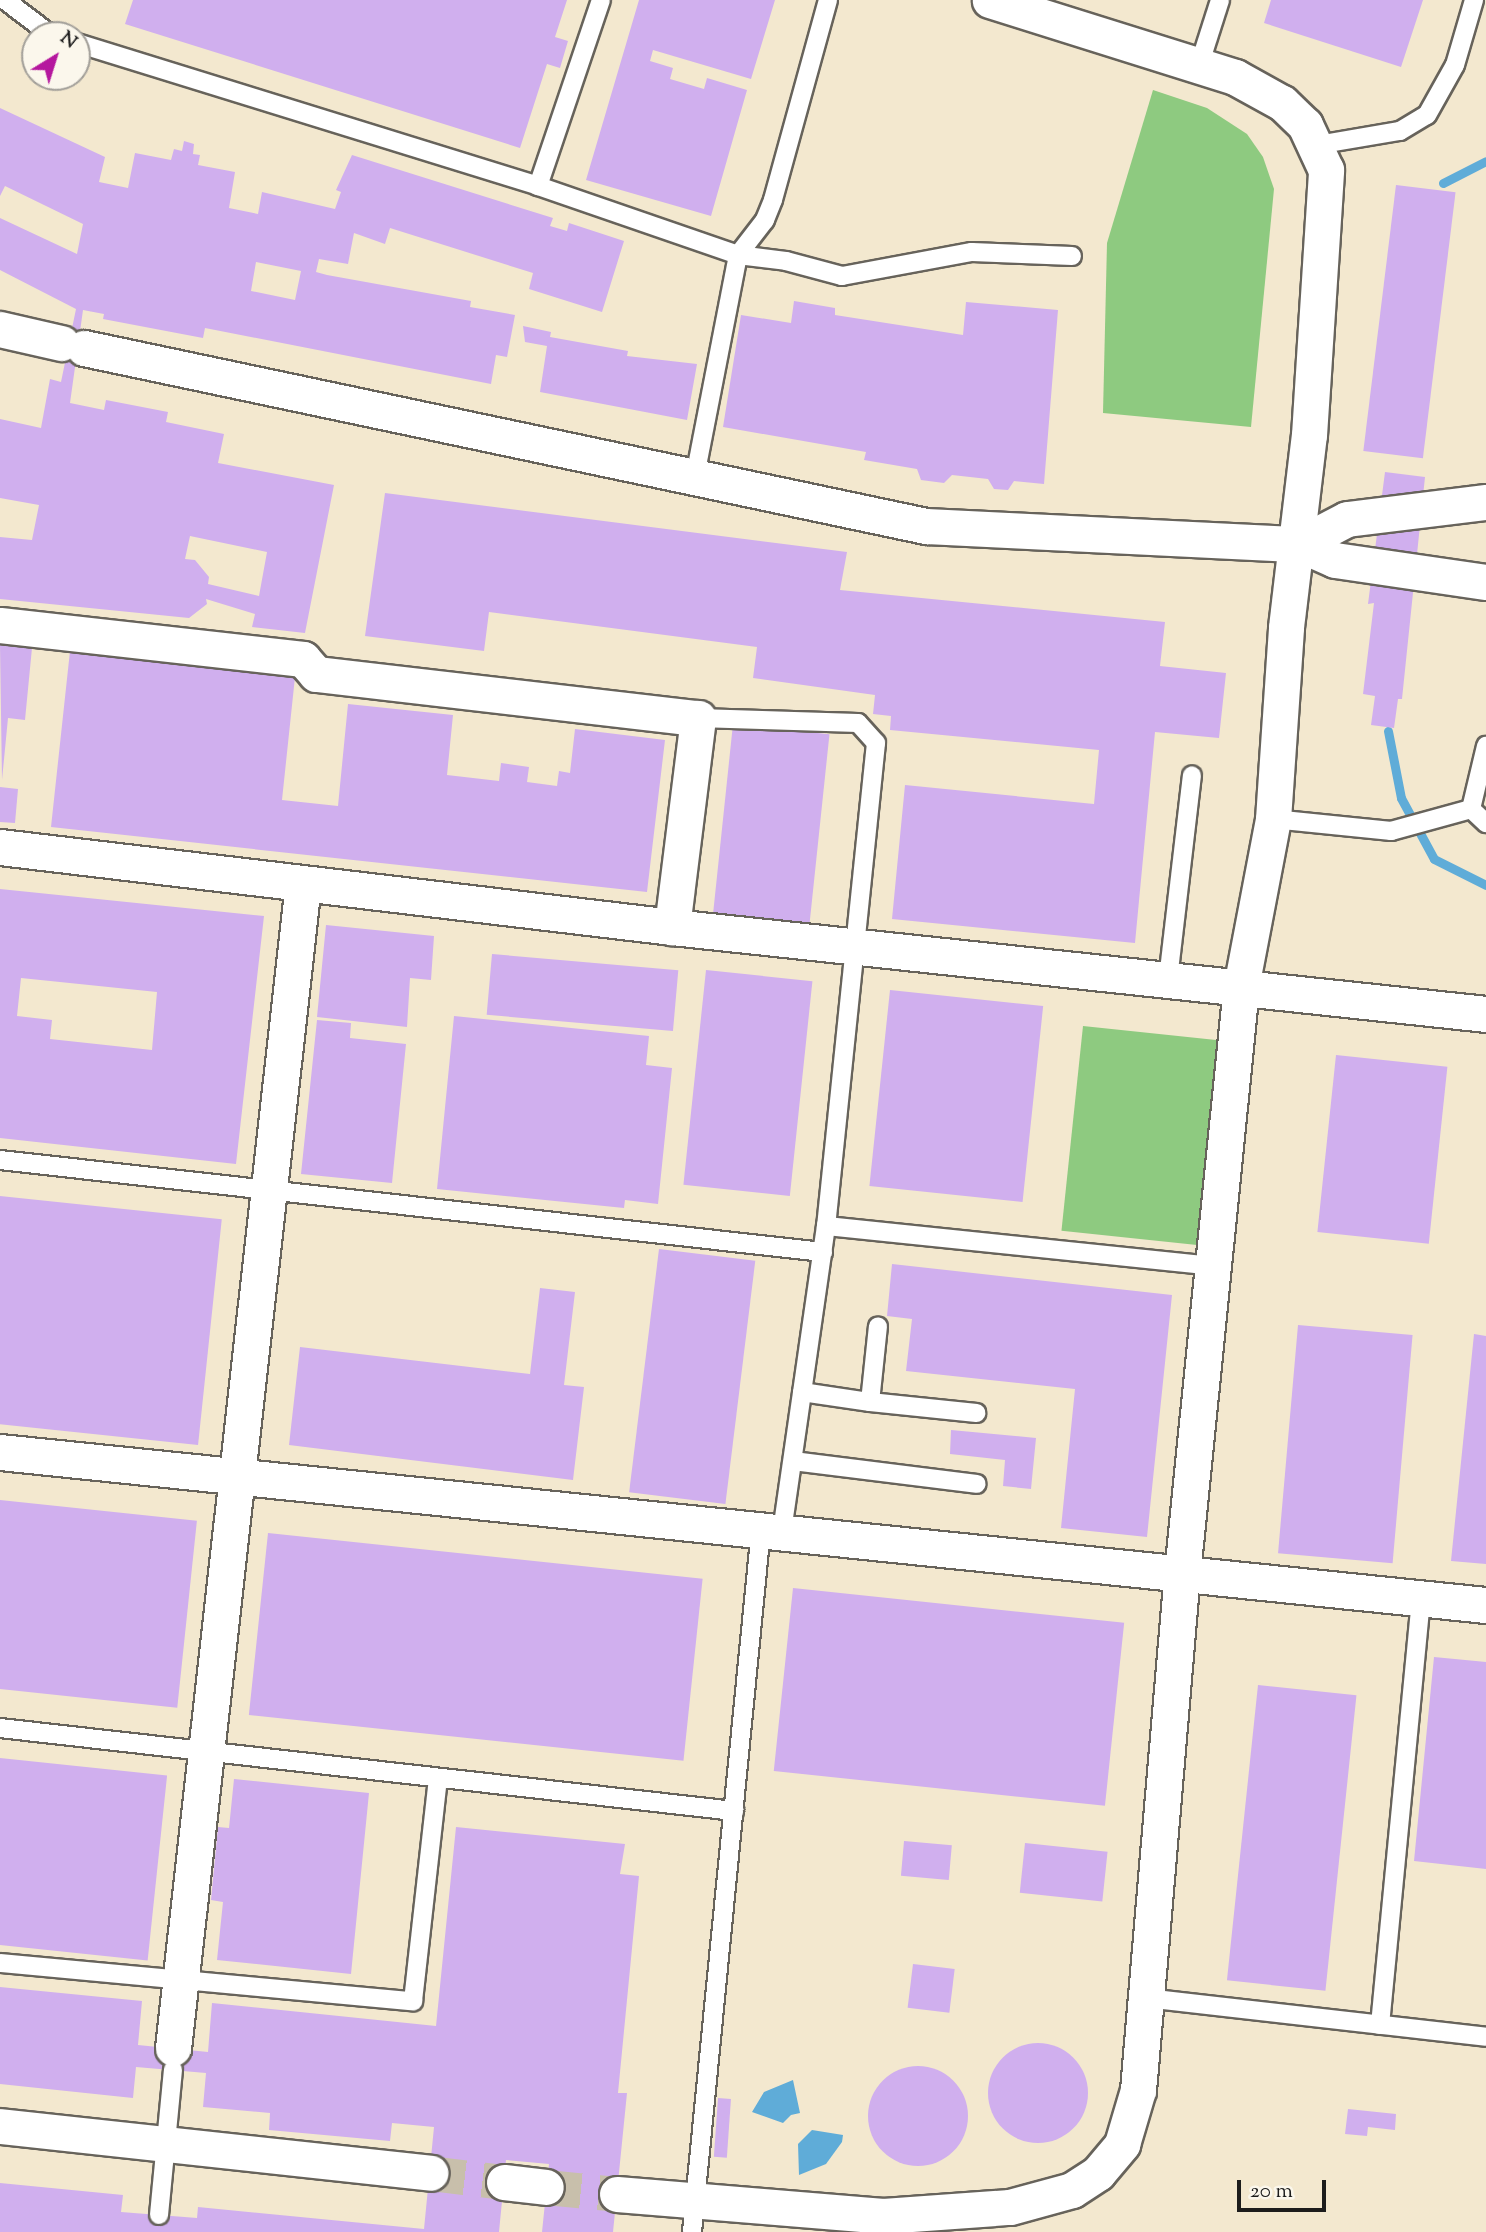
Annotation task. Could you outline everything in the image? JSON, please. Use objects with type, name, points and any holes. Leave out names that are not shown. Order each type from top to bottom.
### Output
[{"type":"street","points":[[617,2194],[694,2216],[883,2216],[1010,2207],[1072,2190],[1098,2173],[1122,2144],[1138,2090],[1182,1573],[1241,987],[1273,819],[1286,627],[1299,544],[1326,170],[1317,145],[1305,125],[1282,103],[1235,77],[990,0]]},
{"type":"street","points":[[0,329],[926,526],[1299,544],[1335,560],[1486,582]]},
{"type":"street","points":[[1299,544],[1347,519],[1486,502]]},
{"type":"street","points":[[0,625],[303,659],[316,674],[698,718],[671,927]]},
{"type":"street","points":[[0,847],[671,927],[1486,1014]]},
{"type":"street","points":[[173,2059],[303,883]]},
{"type":"street","points":[[0,1452],[1486,1605]]},
{"type":"street","points":[[0,2126],[430,2173]]},
{"type":"street","points":[[504,2182],[547,2187]]},
{"type":"lane","points":[[5,0],[33,21]]},
{"type":"lane","points":[[538,186],[601,0]]},
{"type":"lane","points":[[695,477],[738,255],[765,220],[773,200],[828,0]]},
{"type":"lane","points":[[1199,66],[1220,0]]},
{"type":"lane","points":[[1317,145],[1400,131],[1427,115],[1455,65],[1474,0]]},
{"type":"lane","points":[[91,47],[538,186],[738,255],[786,261],[842,276],[972,252],[1072,256]]},
{"type":"lane","points":[[694,2216],[734,1811],[771,1531],[793,1461],[823,1252],[876,743],[871,732],[858,723],[698,718]]},
{"type":"lane","points":[[1273,819],[1391,831],[1471,809],[1481,788],[1486,746]]},
{"type":"lane","points":[[1168,979],[1192,775]]},
{"type":"lane","points":[[1471,809],[1486,823]]},
{"type":"lane","points":[[0,1160],[823,1252]]},
{"type":"lane","points":[[826,1226],[1213,1266]]},
{"type":"lane","points":[[870,1402],[878,1326]]},
{"type":"lane","points":[[803,1392],[976,1413]]},
{"type":"lane","points":[[793,1461],[977,1484]]},
{"type":"lane","points":[[1380,2025],[1421,1598]]},
{"type":"lane","points":[[0,1728],[734,1811]]},
{"type":"lane","points":[[0,1962],[413,2001],[438,1778]]},
{"type":"lane","points":[[1146,1998],[1486,2037]]},
{"type":"lane","points":[[159,2216],[173,2059]]},
{"type":"green space","points":[[1153,90],[1207,108],[1247,134],[1263,157],[1274,189],[1251,427],[1103,413],[1107,243]]},
{"type":"green space","points":[[1083,1026],[1223,1041],[1202,1246],[1061,1231]]},
{"type":"water","points":[[793,2080],[800,2113],[791,2115],[783,2123],[752,2112],[764,2092]]},
{"type":"water","points":[[812,2130],[843,2135],[842,2142],[826,2164],[799,2175],[798,2144]]},
{"type":"building","points":[[133,0],[567,0],[555,37],[568,41],[560,68],[547,64],[520,148],[125,24]]},
{"type":"building","points":[[639,0],[775,0],[751,79],[653,50],[650,61],[673,68],[670,79],[704,89],[707,78],[747,90],[711,216],[586,180]]},
{"type":"building","points":[[1271,0],[1423,0],[1401,67],[1264,23]]},
{"type":"building","points":[[0,108],[105,157],[99,182],[128,188],[135,153],[171,160],[174,149],[182,151],[184,141],[194,144],[193,154],[200,155],[198,165],[235,172],[229,208],[258,214],[262,192],[335,209],[341,192],[336,190],[352,155],[553,218],[550,226],[567,231],[569,223],[624,241],[602,312],[529,289],[533,273],[390,228],[385,244],[354,233],[348,264],[319,259],[316,272],[471,301],[470,307],[515,315],[507,357],[496,355],[491,384],[205,328],[203,338],[103,319],[104,314],[83,310],[70,403],[104,410],[106,400],[168,412],[166,422],[224,434],[218,463],[334,485],[305,633],[252,627],[255,614],[206,599],[207,604],[189,618],[0,599],[0,537],[32,540],[39,505],[0,498],[0,419],[41,428],[50,379],[61,382],[76,309],[0,270],[0,218],[77,254],[83,224],[5,186],[0,196]],"holes":[[[256,262],[301,271],[295,300],[251,291]],[[190,536],[267,552],[259,596],[208,584],[209,577],[195,560],[185,559]]]},
{"type":"building","points":[[1396,185],[1456,192],[1423,458],[1363,451]]},
{"type":"building","points":[[794,301],[835,308],[835,315],[963,335],[966,302],[1058,310],[1044,484],[1014,481],[1008,490],[994,489],[988,479],[952,475],[944,483],[921,480],[917,469],[864,460],[866,452],[723,427],[741,315],[791,323]]},
{"type":"building","points":[[523,326],[551,332],[550,337],[628,351],[627,356],[697,364],[687,420],[540,392],[547,346],[525,342]]},
{"type":"building","points":[[1385,472],[1425,477],[1402,699],[1398,699],[1394,728],[1371,725],[1375,696],[1363,694],[1374,603],[1368,604]]},
{"type":"building","points":[[385,493],[847,552],[840,590],[1165,622],[1160,666],[1226,673],[1219,738],[1155,732],[1135,943],[892,919],[905,785],[1094,804],[1099,750],[890,730],[891,716],[873,714],[875,695],[753,678],[757,647],[489,612],[484,651],[365,636]]},
{"type":"building","points":[[0,645],[32,648],[25,720],[8,718],[2,780]]},
{"type":"building","points":[[70,651],[295,677],[282,800],[338,806],[348,704],[453,715],[447,775],[499,781],[501,763],[529,767],[527,782],[557,786],[559,771],[570,773],[575,729],[665,740],[647,892],[51,827]]},
{"type":"building","points":[[733,724],[829,734],[810,923],[713,913]]},
{"type":"building","points":[[0,787],[18,789],[15,823],[0,822]]},
{"type":"building","points":[[0,889],[264,916],[236,1164],[0,1138]],"holes":[[[21,978],[157,992],[152,1050],[50,1039],[52,1020],[17,1016]]]},
{"type":"building","points":[[326,925],[434,936],[431,980],[410,978],[407,1027],[317,1017]]},
{"type":"building","points":[[492,954],[678,970],[673,1031],[487,1015]]},
{"type":"building","points":[[706,970],[812,981],[790,1196],[683,1185]]},
{"type":"building","points":[[890,990],[1043,1006],[1023,1202],[869,1186]]},
{"type":"building","points":[[454,1016],[649,1036],[646,1065],[672,1068],[658,1204],[625,1200],[624,1208],[437,1189]]},
{"type":"building","points":[[317,1020],[351,1023],[350,1038],[406,1044],[392,1183],[301,1174]]},
{"type":"building","points":[[1336,1055],[1447,1067],[1429,1244],[1317,1232]]},
{"type":"building","points":[[0,1196],[222,1219],[198,1445],[0,1424]]},
{"type":"building","points":[[659,1249],[755,1261],[725,1504],[629,1492]]},
{"type":"building","points":[[892,1264],[1172,1295],[1147,1537],[1061,1528],[1075,1389],[906,1371],[912,1319],[887,1316]]},
{"type":"building","points":[[540,1288],[575,1292],[564,1385],[584,1387],[573,1480],[289,1445],[300,1347],[530,1374]]},
{"type":"building","points":[[1298,1325],[1413,1335],[1393,1563],[1278,1553]]},
{"type":"building","points":[[1474,1334],[1486,1336],[1486,1564],[1451,1561]]},
{"type":"building","points":[[951,1430],[1036,1438],[1031,1489],[1003,1486],[1005,1460],[950,1454]]},
{"type":"building","points":[[0,1500],[197,1521],[177,1708],[0,1689]]},
{"type":"building","points":[[268,1533],[703,1579],[683,1761],[249,1715]]},
{"type":"building","points":[[793,1588],[1124,1623],[1105,1806],[774,1771]]},
{"type":"building","points":[[1434,1657],[1486,1662],[1486,1869],[1414,1861]]},
{"type":"building","points":[[1258,1685],[1356,1695],[1325,1991],[1227,1980]]},
{"type":"building","points":[[0,1758],[167,1776],[148,1961],[0,1945]]},
{"type":"building","points":[[234,1779],[369,1793],[351,1974],[217,1960],[223,1902],[211,1900],[218,1827],[229,1828]]},
{"type":"building","points":[[456,1827],[625,1844],[620,1874],[639,1876],[618,2093],[627,2093],[613,2232],[542,2232],[549,2164],[506,2160],[499,2232],[0,2232],[0,2183],[123,2195],[121,2212],[197,2218],[198,2207],[424,2229],[434,2127],[392,2123],[390,2141],[269,2130],[270,2113],[203,2107],[206,2073],[136,2067],[133,2098],[0,2084],[0,1987],[142,2001],[138,2045],[208,2052],[212,2003],[436,2026]]},
{"type":"building","points":[[904,1841],[952,1845],[949,1880],[901,1876]]},
{"type":"building","points":[[1025,1843],[1108,1852],[1102,1901],[1020,1893]]},
{"type":"building","points":[[913,1964],[955,1969],[949,2013],[908,2008]]},
{"type":"building","points":[[1038,2043],[1057,2047],[1073,2058],[1084,2074],[1088,2093],[1084,2112],[1073,2128],[1057,2139],[1038,2143],[1019,2139],[1003,2128],[992,2112],[988,2093],[992,2074],[1003,2058],[1019,2047]]},
{"type":"building","points":[[918,2066],[937,2070],[953,2081],[964,2097],[968,2116],[964,2135],[953,2151],[937,2162],[918,2166],[899,2162],[883,2151],[872,2135],[868,2116],[872,2097],[883,2081],[899,2070]]},
{"type":"building","points":[[718,2098],[731,2099],[727,2158],[714,2157]]},
{"type":"building","points":[[1348,2109],[1396,2114],[1395,2130],[1368,2127],[1367,2136],[1345,2134]]},
{"type":"waterway","points":[[1443,183],[1486,161]]},
{"type":"waterway","points":[[1388,731],[1401,798],[1434,859],[1486,885]]},
{"type":"tunnel","points":[[430,2173],[504,2182]]},
{"type":"tunnel","points":[[546,2187],[617,2194]]}]
